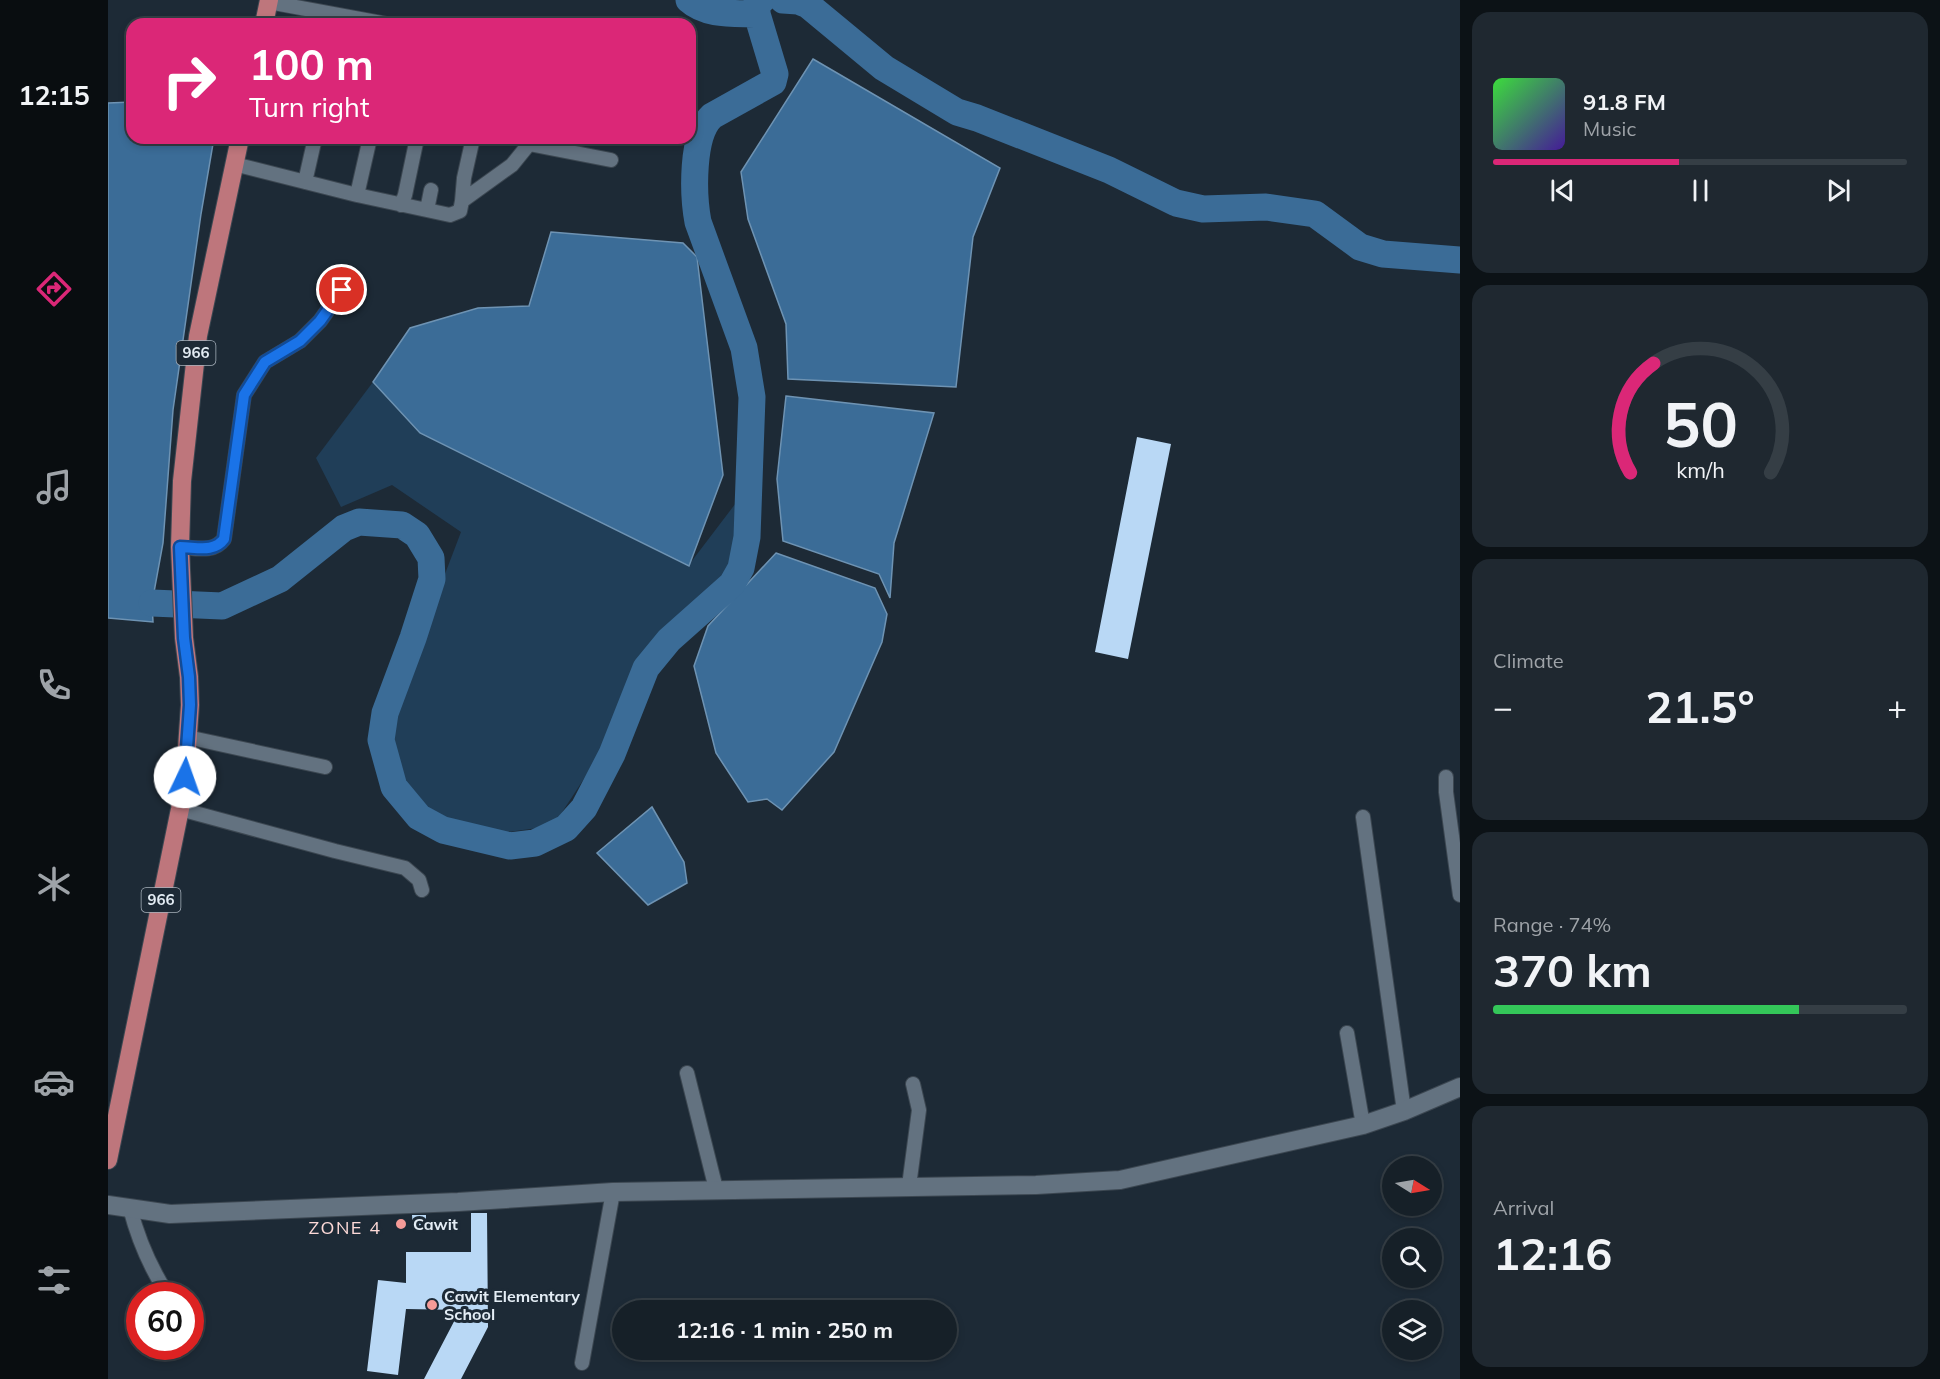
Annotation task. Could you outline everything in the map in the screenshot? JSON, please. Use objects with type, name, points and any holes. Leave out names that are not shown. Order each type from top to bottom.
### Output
[{"type":"main road","points":[[265,18],[269,1]]},
{"type":"main road","name":"966","points":[[108,1160],[185,777],[190,705],[180,547],[182,481],[198,336],[239,144]]},
{"type":"street","points":[[269,1],[334,18]]},
{"type":"street","points":[[305,182],[314,144]]},
{"type":"street","points":[[357,195],[369,144]]},
{"type":"street","points":[[401,205],[416,144]]},
{"type":"street","points":[[234,164],[357,195],[450,214],[460,211],[472,144]]},
{"type":"street","points":[[462,201],[512,165],[528,144]]},
{"type":"street","points":[[543,144],[611,160]]},
{"type":"street","points":[[427,210],[431,190]]},
{"type":"street","points":[[180,547],[212,548],[224,539],[244,395],[265,362],[300,341],[320,321],[342,290]]},
{"type":"street","points":[[187,737],[325,767]]},
{"type":"street","points":[[1446,777],[1460,895]]},
{"type":"street","points":[[180,809],[335,852],[405,868],[419,880],[422,890]]},
{"type":"street","points":[[1363,817],[1404,1111]]},
{"type":"street","points":[[1347,1033],[1363,1125]]},
{"type":"street","points":[[687,1073],[716,1189]]},
{"type":"street","points":[[909,1186],[919,1110],[914,1084]]},
{"type":"street","points":[[108,1205],[170,1214],[613,1192],[1036,1185],[1120,1179],[1363,1125],[1404,1111],[1460,1087]]},
{"type":"street","points":[[582,1363],[613,1192]]},
{"type":"street","points":[[130,1208],[136,1234],[146,1259],[160,1282]]},
{"type":"shaded area","points":[[813,59],[1000,168],[973,237],[956,387],[788,379],[786,324],[748,219],[741,172]]},
{"type":"shaded area","points":[[126,102],[126,144],[213,144],[173,410],[163,543],[152,603],[153,622],[108,618],[108,103]]},
{"type":"shaded area","points":[[551,232],[683,243],[697,257],[723,475],[689,566],[420,433],[373,382],[410,328],[478,308],[529,306]]},
{"type":"shaded area","points":[[373,382],[420,433],[688,566],[742,495],[741,544],[724,575],[642,659],[591,768],[553,826],[492,834],[419,808],[391,753],[400,692],[461,532],[392,485],[341,507],[316,458]]},
{"type":"shaded area","points":[[786,396],[934,413],[894,543],[890,598],[879,574],[783,541],[777,479]]},
{"type":"shaded area","points":[[776,553],[875,588],[887,614],[882,642],[834,752],[782,810],[767,799],[748,802],[716,753],[694,666],[708,626]]},
{"type":"shaded area","points":[[652,807],[684,862],[687,883],[648,905],[597,853]]},
{"type":"building","points":[[1137,437],[1171,444],[1128,659],[1095,652]]},
{"type":"building","points":[[471,1213],[487,1213],[488,1327],[461,1379],[424,1379],[460,1310],[406,1309],[398,1375],[367,1371],[378,1280],[406,1283],[406,1252],[471,1252]]},
{"type":"building","points":[[412,1215],[426,1215],[426,1230],[413,1230]]},
{"type":"waterway","points":[[689,0],[712,11],[757,14]]},
{"type":"waterway","points":[[152,603],[222,606],[280,579],[344,528],[359,522],[402,525],[417,535],[431,558],[432,579],[385,713],[381,740],[394,787],[419,817],[443,830],[510,846],[535,843],[566,828],[584,808],[612,754],[646,668],[669,640],[732,584],[741,568],[747,537],[752,397],[744,348],[698,222],[695,166],[700,137],[712,116],[773,82],[775,74],[757,14],[757,2],[762,0]]},
{"type":"waterway","points":[[783,0],[798,1],[808,5],[884,68],[957,112],[1109,170],[1176,203],[1203,209],[1266,207],[1315,214],[1360,247],[1383,254],[1460,260]]},
{"type":"place","name":"Cawit","points":[[401,1224]]},
{"type":"place","name":"Cawit Elementary School","points":[[432,1305]]},
{"type":"district","name":"ZONE 4","points":[[345,1228]]},
{"type":"route","points":[[185,777],[190,705],[180,547],[212,548],[224,539],[244,395],[265,362],[300,341],[320,321],[342,290]]}]
